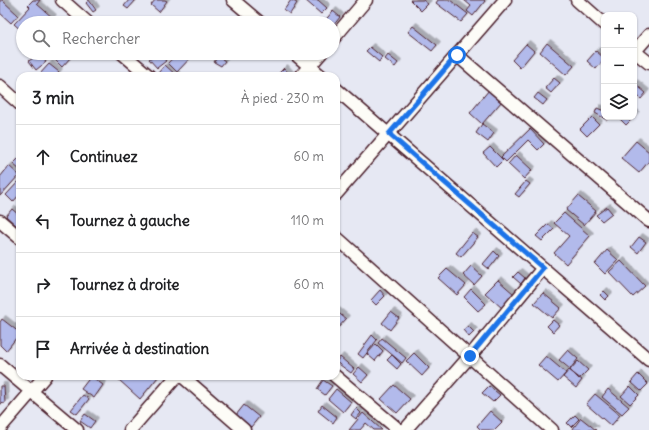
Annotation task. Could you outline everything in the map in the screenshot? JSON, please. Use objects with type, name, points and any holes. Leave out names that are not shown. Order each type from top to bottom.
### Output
[{"type":"street","points":[[62,0],[80,16]]},
{"type":"street","points":[[233,0],[252,16]]},
{"type":"street","points":[[340,30],[366,0]]},
{"type":"street","points":[[340,189],[506,0]]},
{"type":"street","points":[[577,0],[601,21]]},
{"type":"street","points":[[637,48],[649,35]]},
{"type":"street","points":[[637,54],[649,64]]},
{"type":"street","points":[[457,55],[649,221]]},
{"type":"street","points":[[130,60],[144,72]]},
{"type":"street","points":[[302,60],[316,72]]},
{"type":"street","points":[[304,72],[315,60]]},
{"type":"street","points":[[0,86],[16,100]]},
{"type":"street","points":[[340,92],[649,359]]},
{"type":"street","points":[[0,221],[16,235]]},
{"type":"street","points":[[340,241],[552,430]]},
{"type":"street","points":[[405,430],[470,356],[543,268]]},
{"type":"street","points":[[0,366],[16,379]]},
{"type":"street","points":[[17,380],[76,430]]},
{"type":"street","points":[[0,428],[42,380]]},
{"type":"street","points":[[130,430],[174,380]]},
{"type":"street","points":[[187,380],[244,430]]},
{"type":"street","points":[[340,380],[399,430]]},
{"type":"building","points":[[0,0],[2,0],[18,15],[11,23],[0,13]]},
{"type":"building","points":[[33,0],[40,0],[37,4],[51,16],[22,16],[30,7],[28,5]]},
{"type":"building","points":[[89,0],[96,10],[93,12],[86,3]]},
{"type":"building","points":[[129,0],[136,0],[128,9],[124,6]]},
{"type":"building","points":[[155,0],[167,1],[159,12],[151,5]]},
{"type":"building","points":[[291,0],[297,3],[290,14],[284,10]]},
{"type":"building","points":[[305,0],[318,0],[327,8],[321,14]]},
{"type":"building","points":[[410,0],[423,0],[428,4],[421,11]]},
{"type":"building","points":[[438,0],[450,0],[468,14],[461,22],[436,3]]},
{"type":"building","points":[[464,0],[485,1],[473,16],[467,11],[471,6]]},
{"type":"building","points":[[333,11],[339,16],[329,16]]},
{"type":"building","points":[[413,26],[437,45],[432,51],[408,32]]},
{"type":"building","points":[[547,43],[574,66],[566,75],[540,52]]},
{"type":"building","points":[[526,44],[534,51],[520,68],[512,60]]},
{"type":"building","points":[[370,47],[382,57],[379,62],[366,51]]},
{"type":"building","points":[[596,51],[601,55],[601,63],[596,69],[587,61]]},
{"type":"building","points":[[388,55],[398,63],[395,67],[385,59]]},
{"type":"building","points":[[44,60],[46,62],[36,70],[29,61]]},
{"type":"building","points":[[55,60],[68,60],[62,67]]},
{"type":"building","points":[[150,60],[165,60],[166,61],[157,68]]},
{"type":"building","points":[[171,60],[188,60],[177,72],[168,63]]},
{"type":"building","points":[[215,60],[225,61],[221,66],[214,62]]},
{"type":"building","points":[[49,64],[59,72],[42,72]]},
{"type":"building","points":[[165,65],[173,72],[159,72]]},
{"type":"building","points":[[284,68],[288,72],[280,72]]},
{"type":"building","points":[[554,78],[560,83],[551,93],[545,88]]},
{"type":"building","points":[[637,86],[646,93],[641,99],[637,96]]},
{"type":"building","points":[[489,90],[502,101],[482,124],[470,113]]},
{"type":"building","points":[[538,93],[547,100],[543,105],[534,98]]},
{"type":"building","points":[[597,108],[601,110],[601,116],[595,113]]},
{"type":"building","points":[[592,117],[599,124],[587,136],[580,129]]},
{"type":"building","points":[[621,120],[631,120],[626,125]]},
{"type":"building","points":[[482,124],[494,133],[488,142],[476,133]]},
{"type":"building","points":[[530,129],[544,144],[538,150],[528,140],[506,162],[501,157]]},
{"type":"building","points":[[636,141],[649,152],[649,161],[639,173],[621,158]]},
{"type":"building","points":[[490,147],[503,160],[496,167],[483,153]]},
{"type":"building","points":[[516,155],[532,170],[524,179],[508,164]]},
{"type":"building","points":[[9,166],[16,172],[16,178],[0,196],[0,177]]},
{"type":"building","points":[[526,181],[530,184],[519,197],[515,194]]},
{"type":"building","points":[[16,184],[16,199],[13,202],[6,195]]},
{"type":"building","points":[[578,196],[596,211],[584,225],[566,210]]},
{"type":"building","points":[[607,207],[612,213],[602,221],[596,215]]},
{"type":"building","points":[[12,209],[16,212],[16,225],[6,216]]},
{"type":"building","points":[[564,213],[590,236],[566,264],[554,253],[569,236],[554,223]]},
{"type":"building","points":[[548,224],[554,229],[542,241],[536,236]]},
{"type":"building","points":[[472,233],[478,237],[461,257],[456,253]]},
{"type":"building","points":[[639,237],[646,242],[638,253],[631,247]]},
{"type":"building","points":[[607,250],[618,260],[605,274],[595,264]]},
{"type":"building","points":[[494,251],[499,256],[489,269],[483,264]]},
{"type":"building","points":[[621,261],[645,286],[633,297],[609,272]]},
{"type":"building","points":[[471,266],[482,276],[474,285],[463,275]]},
{"type":"building","points":[[447,269],[466,285],[457,295],[438,278]]},
{"type":"building","points":[[518,272],[525,278],[521,284],[513,277]]},
{"type":"building","points":[[498,280],[514,294],[502,308],[485,293]]},
{"type":"building","points":[[471,289],[486,304],[478,311],[464,297]]},
{"type":"building","points":[[380,290],[385,296],[376,305],[371,300]]},
{"type":"building","points":[[604,291],[609,296],[605,300],[600,295]]},
{"type":"building","points":[[543,293],[561,308],[552,318],[534,303]]},
{"type":"building","points":[[391,312],[399,318],[390,330],[382,323]]},
{"type":"building","points":[[340,314],[346,319],[340,326]]},
{"type":"building","points":[[2,319],[16,330],[16,338],[6,351],[0,345],[0,322]]},
{"type":"building","points":[[553,320],[559,325],[553,332],[547,326]]},
{"type":"building","points":[[468,326],[474,332],[469,337],[463,330]]},
{"type":"building","points":[[372,335],[377,340],[363,358],[358,354]]},
{"type":"building","points":[[382,338],[406,358],[402,363],[378,343]]},
{"type":"building","points":[[376,344],[383,351],[375,361],[367,354]]},
{"type":"building","points":[[568,350],[578,359],[570,369],[559,360]]},
{"type":"building","points":[[414,353],[429,368],[422,376],[406,361]]},
{"type":"building","points":[[392,355],[401,364],[397,369],[387,360]]},
{"type":"building","points":[[546,356],[566,373],[558,382],[538,365]]},
{"type":"building","points":[[340,357],[354,369],[351,373],[340,365]]},
{"type":"building","points":[[578,361],[588,370],[579,379],[570,370]]},
{"type":"building","points":[[359,367],[368,375],[362,382],[353,374]]},
{"type":"building","points":[[569,370],[582,380],[576,388],[563,377]]},
{"type":"building","points":[[638,374],[648,384],[641,391],[631,382]]},
{"type":"building","points":[[88,380],[96,380],[103,385],[94,398],[81,389]]},
{"type":"building","points":[[119,380],[156,380],[140,399]]},
{"type":"building","points":[[323,380],[332,386],[325,395],[317,389]]},
{"type":"building","points":[[394,385],[410,399],[397,413],[381,399]]},
{"type":"building","points":[[0,386],[4,386],[5,403],[0,404]]},
{"type":"building","points":[[489,386],[500,395],[493,402],[482,393]]},
{"type":"building","points":[[630,386],[639,395],[630,404],[621,396]]},
{"type":"building","points":[[336,389],[351,402],[343,412],[328,399]]},
{"type":"building","points":[[608,389],[629,407],[622,414],[602,397]]},
{"type":"building","points":[[595,394],[620,415],[611,426],[586,404]]},
{"type":"building","points":[[83,395],[89,399],[77,414],[71,410]]},
{"type":"building","points":[[244,405],[259,417],[251,427],[236,415]]},
{"type":"building","points":[[322,405],[337,417],[333,423],[318,411]]},
{"type":"building","points":[[356,408],[361,413],[356,419],[351,415]]},
{"type":"building","points":[[490,411],[502,422],[494,430],[481,430],[477,426]]},
{"type":"building","points":[[363,413],[382,430],[374,430],[366,423],[360,430],[349,430]]},
{"type":"building","points":[[85,414],[95,421],[90,428],[80,421]]},
{"type":"building","points":[[575,415],[579,419],[571,427],[567,423]]},
{"type":"building","points":[[581,418],[596,430],[572,430]]},
{"type":"route","points":[[457,55],[389,134],[543,268],[470,356]]}]
